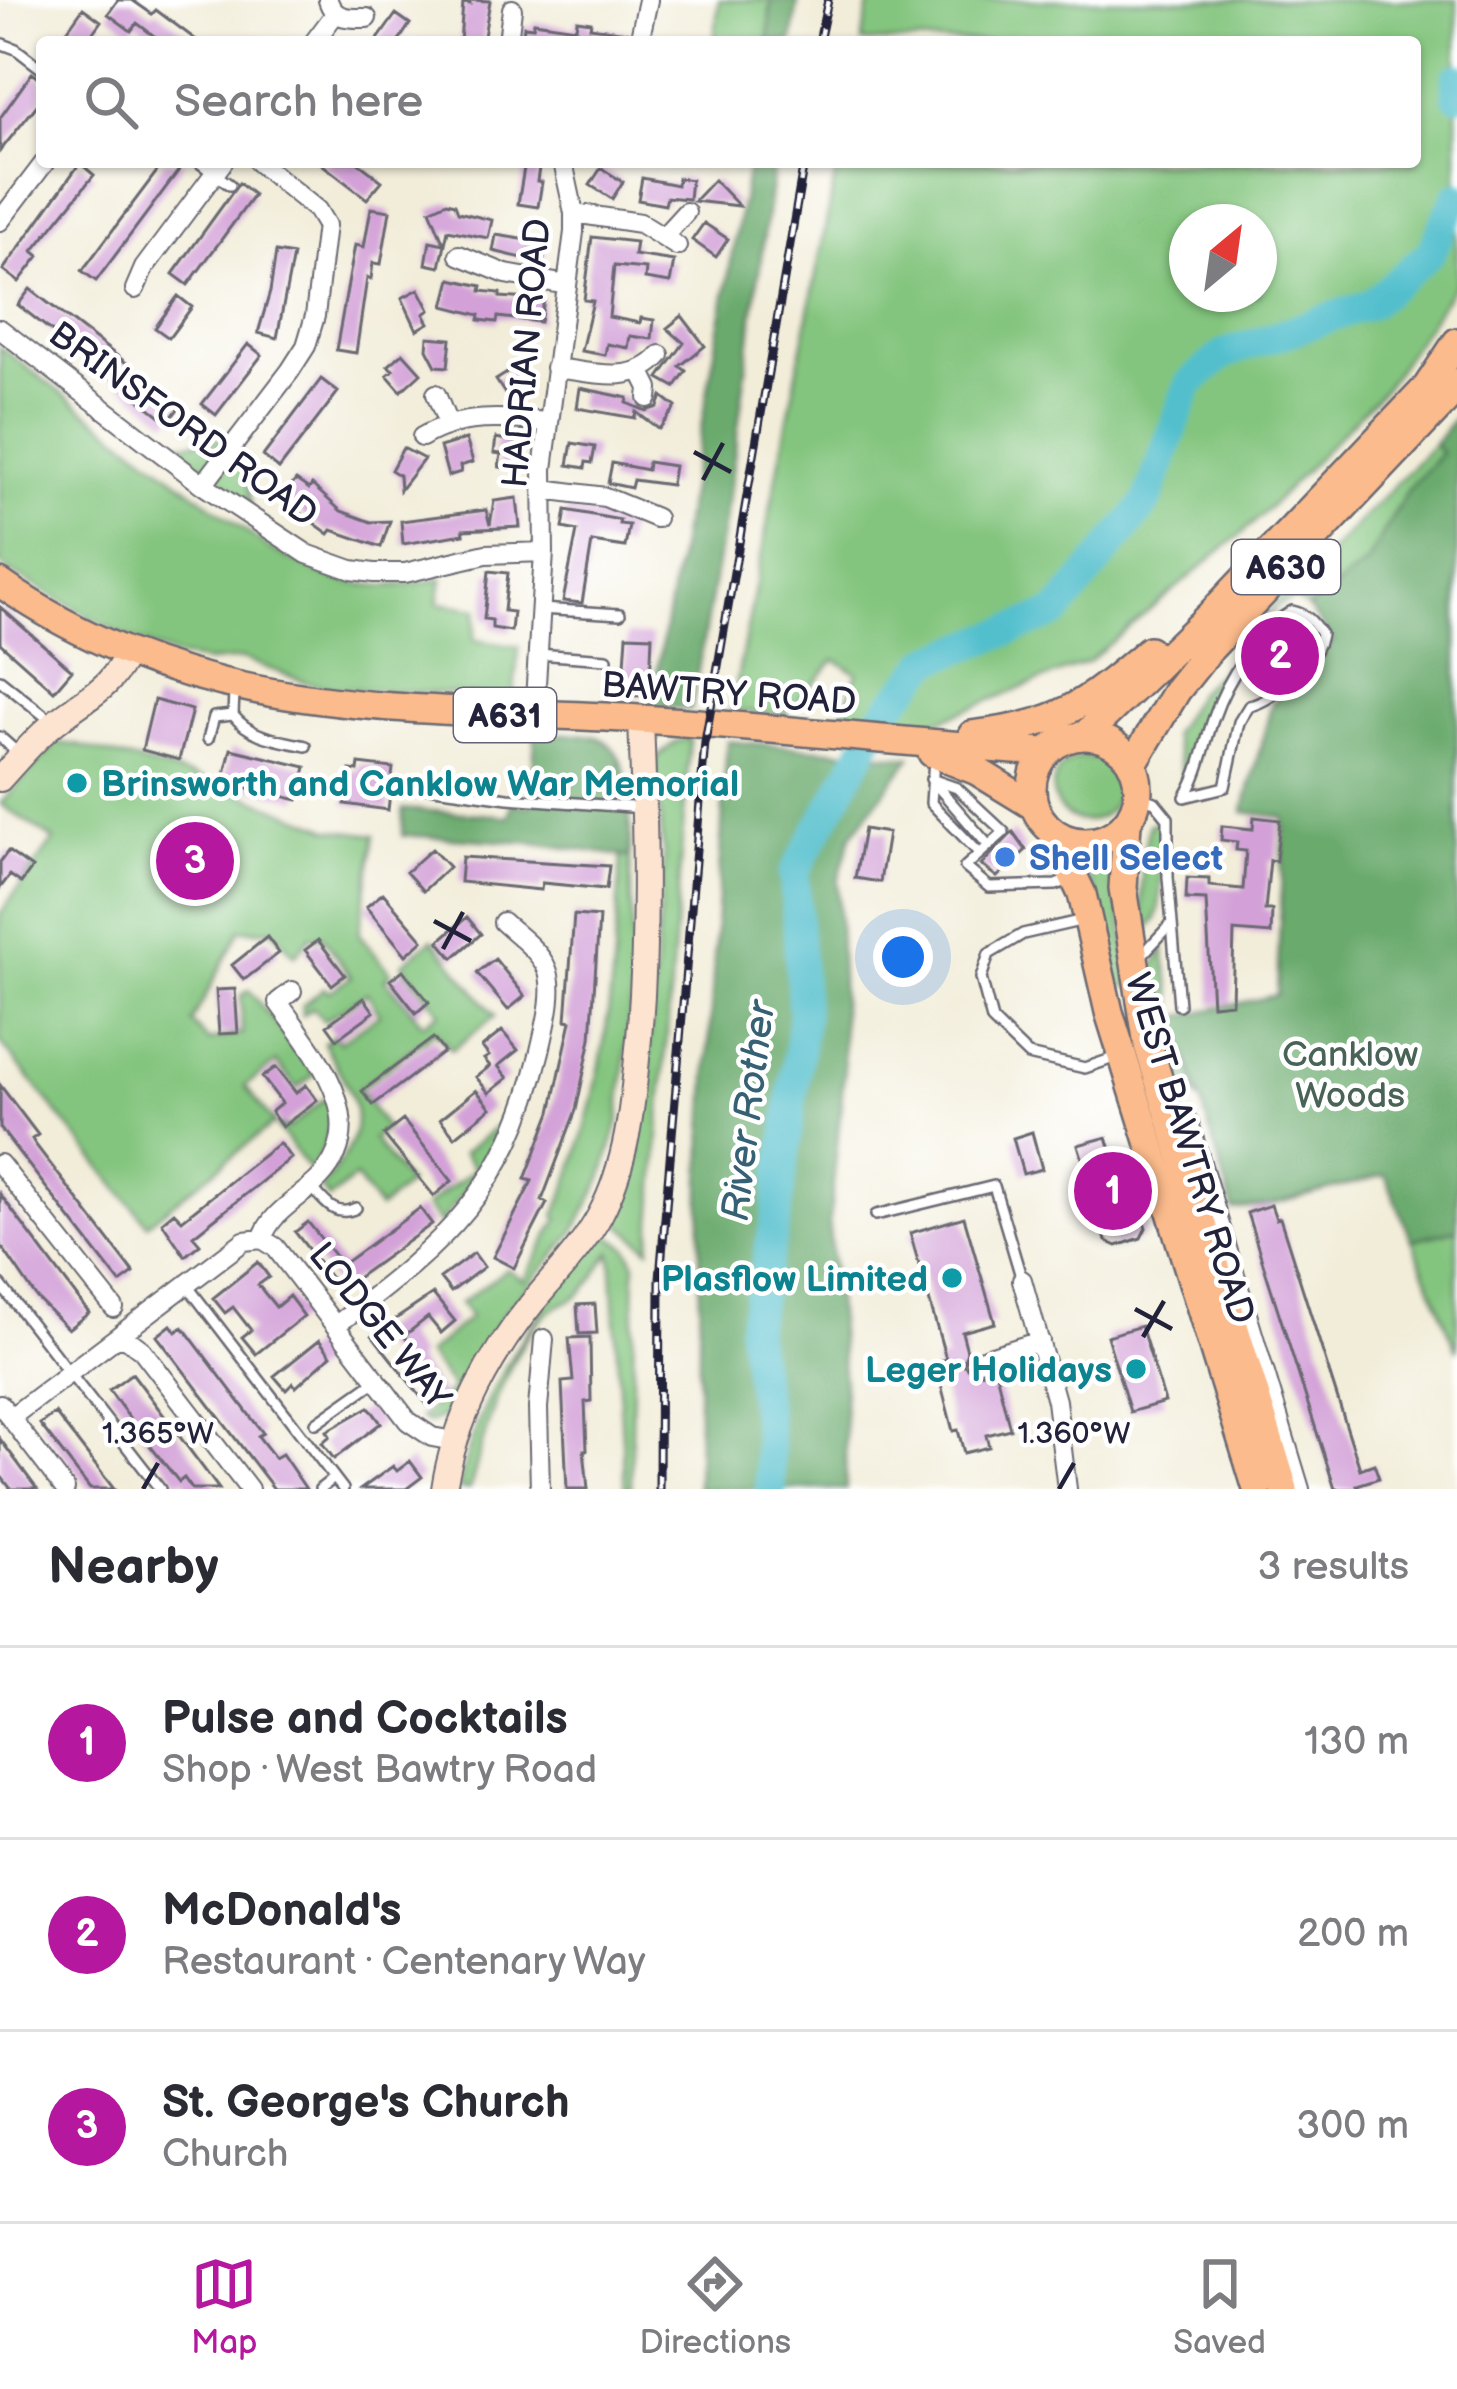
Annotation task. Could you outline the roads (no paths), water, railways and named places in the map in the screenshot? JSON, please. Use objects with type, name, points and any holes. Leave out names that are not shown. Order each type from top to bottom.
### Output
[{"type":"main road","name":"A630","points":[[1047,752],[1062,741],[1084,736],[1286,536],[1427,387],[1457,342]]},
{"type":"main road","name":"A630","points":[[1132,765],[1177,690],[1226,631],[1457,383]]},
{"type":"main road","name":"A630","points":[[896,742],[1027,728],[1084,705],[1286,536]]},
{"type":"main road","name":"BAWTRY ROAD","points":[[0,583],[41,610],[233,701],[641,719],[1047,752]]},
{"type":"main road","points":[[0,779],[54,724],[95,697],[118,674],[128,652]]},
{"type":"main road","points":[[444,1489],[454,1441],[470,1403],[510,1331],[598,1219],[623,1155],[634,1094],[646,950],[641,719]]},
{"type":"main road","points":[[1047,752],[1034,774],[1034,806],[1052,831],[1076,842],[1113,835],[1132,810],[1132,765],[1112,744],[1084,736]]},
{"type":"main road","name":"BAWTRY ROAD","points":[[896,742],[933,767],[977,771],[1034,806]]},
{"type":"main road","name":"WEST BAWTRY ROAD","points":[[1132,810],[1123,888],[1135,1050],[1257,1489]]},
{"type":"main road","name":"WEST BAWTRY ROAD","points":[[1052,831],[1075,877],[1284,1489]]},
{"type":"main road","points":[[1135,1050],[1182,1096],[1189,1123]]},
{"type":"street","points":[[640,36],[648,0]]},
{"type":"street","points":[[317,36],[332,7],[367,18]]},
{"type":"street","points":[[509,36],[512,9]]},
{"type":"street","points":[[0,221],[40,168]]},
{"type":"street","points":[[203,485],[290,371],[306,346],[315,316],[326,225],[317,210],[265,168]]},
{"type":"street","name":"HADRIAN ROAD","points":[[534,716],[547,422],[574,213],[564,168]]},
{"type":"street","points":[[135,289],[144,268],[217,171]]},
{"type":"street","points":[[574,213],[625,218],[671,240],[686,212]]},
{"type":"street","points":[[459,255],[506,274],[567,285]]},
{"type":"street","name":"BRINSFORD ROAD","points":[[0,329],[288,544],[352,570],[405,573],[486,554],[544,552]]},
{"type":"street","points":[[555,368],[641,372],[660,355]]},
{"type":"street","points":[[641,372],[650,388],[648,398]]},
{"type":"street","points":[[436,394],[448,424]]},
{"type":"street","points":[[422,437],[448,424],[506,418],[547,422]]},
{"type":"street","points":[[543,489],[605,497],[656,518]]},
{"type":"street","points":[[336,1325],[432,1251],[471,1205],[519,1126],[543,1037],[549,976],[538,956],[503,922]]},
{"type":"street","points":[[65,1489],[5,1411],[70,1373],[244,1240],[262,1239],[272,1220],[321,1177],[338,1148],[341,1117],[330,1078],[278,1002],[292,991]]},
{"type":"street","name":"WEST BAWTRY ROAD","points":[[1189,1123],[1300,1489]]},
{"type":"street","points":[[0,1164],[114,1308]]},
{"type":"street","name":"LODGE WAY","points":[[262,1239],[275,1247],[417,1430],[454,1441]]},
{"type":"street","points":[[1022,1280],[1056,1401],[1067,1489]]},
{"type":"street","points":[[116,1338],[126,1338],[142,1350],[249,1489]]},
{"type":"street","points":[[540,1489],[538,1408],[544,1339]]},
{"type":"street","points":[[976,1361],[1040,1341]]},
{"type":"lane","points":[[0,44],[36,65]]},
{"type":"lane","points":[[540,609],[620,614]]},
{"type":"lane","points":[[1164,813],[1185,797],[1226,787],[1239,722],[1249,706],[1267,701],[1318,647],[1321,634],[1302,613],[1292,611],[1284,616],[1233,677],[1185,797]]},
{"type":"lane","points":[[537,654],[608,659]]},
{"type":"lane","points":[[0,680],[54,724]]},
{"type":"lane","points":[[208,739],[214,717],[233,701],[255,734],[306,746]]},
{"type":"lane","points":[[0,736],[22,756]]},
{"type":"lane","points":[[933,767],[1004,832],[965,867],[989,887],[1056,885],[1075,877]]},
{"type":"lane","points":[[933,767],[984,850]]},
{"type":"lane","points":[[404,784],[644,808]]},
{"type":"lane","points":[[1132,810],[1155,802],[1170,830],[1171,924],[1179,1005]]},
{"type":"lane","points":[[1088,919],[1023,934],[989,954],[981,978],[992,1020],[1028,1055],[1085,1068],[1135,1050]]},
{"type":"lane","points":[[1132,961],[1171,924]]},
{"type":"lane","points":[[311,1186],[330,1208],[341,1212],[356,1208]]},
{"type":"lane","points":[[876,1215],[994,1186],[1022,1280]]},
{"type":"lane","points":[[0,1284],[156,1484],[140,1489]]},
{"type":"lane","points":[[186,1284],[343,1489]]},
{"type":"lane","points":[[316,1423],[377,1380]]},
{"type":"lane","points":[[320,1489],[334,1478]]},
{"type":"waterway","name":"River Rother","points":[[1457,78],[1457,95]]},
{"type":"waterway","name":"River Rother","points":[[771,1489],[752,1328],[776,1219],[803,1017],[794,873],[882,716],[930,660],[1057,613],[1147,502],[1189,384],[1224,354],[1370,304],[1430,253],[1457,197]]},
{"type":"railway","points":[[820,36],[828,0]]},
{"type":"railway","points":[[659,1489],[660,1278],[705,742],[803,168]]},
{"type":"place","name":"McDonald's","points":[[1280,656]]},
{"type":"place","name":"Brinsworth and Canklow War Memorial","points":[[77,783]]},
{"type":"place","name":"Shell Select","points":[[1005,857]]},
{"type":"place","name":"St. George's Church","points":[[195,861]]},
{"type":"place","name":"Pulse and Cocktails","points":[[1113,1191]]},
{"type":"place","name":"Plasflow Limited","points":[[952,1278]]},
{"type":"place","name":"Leger Holidays","points":[[1136,1369]]},
{"type":"park label","name":"Canklow Woods","points":[[1350,1074]]}]
